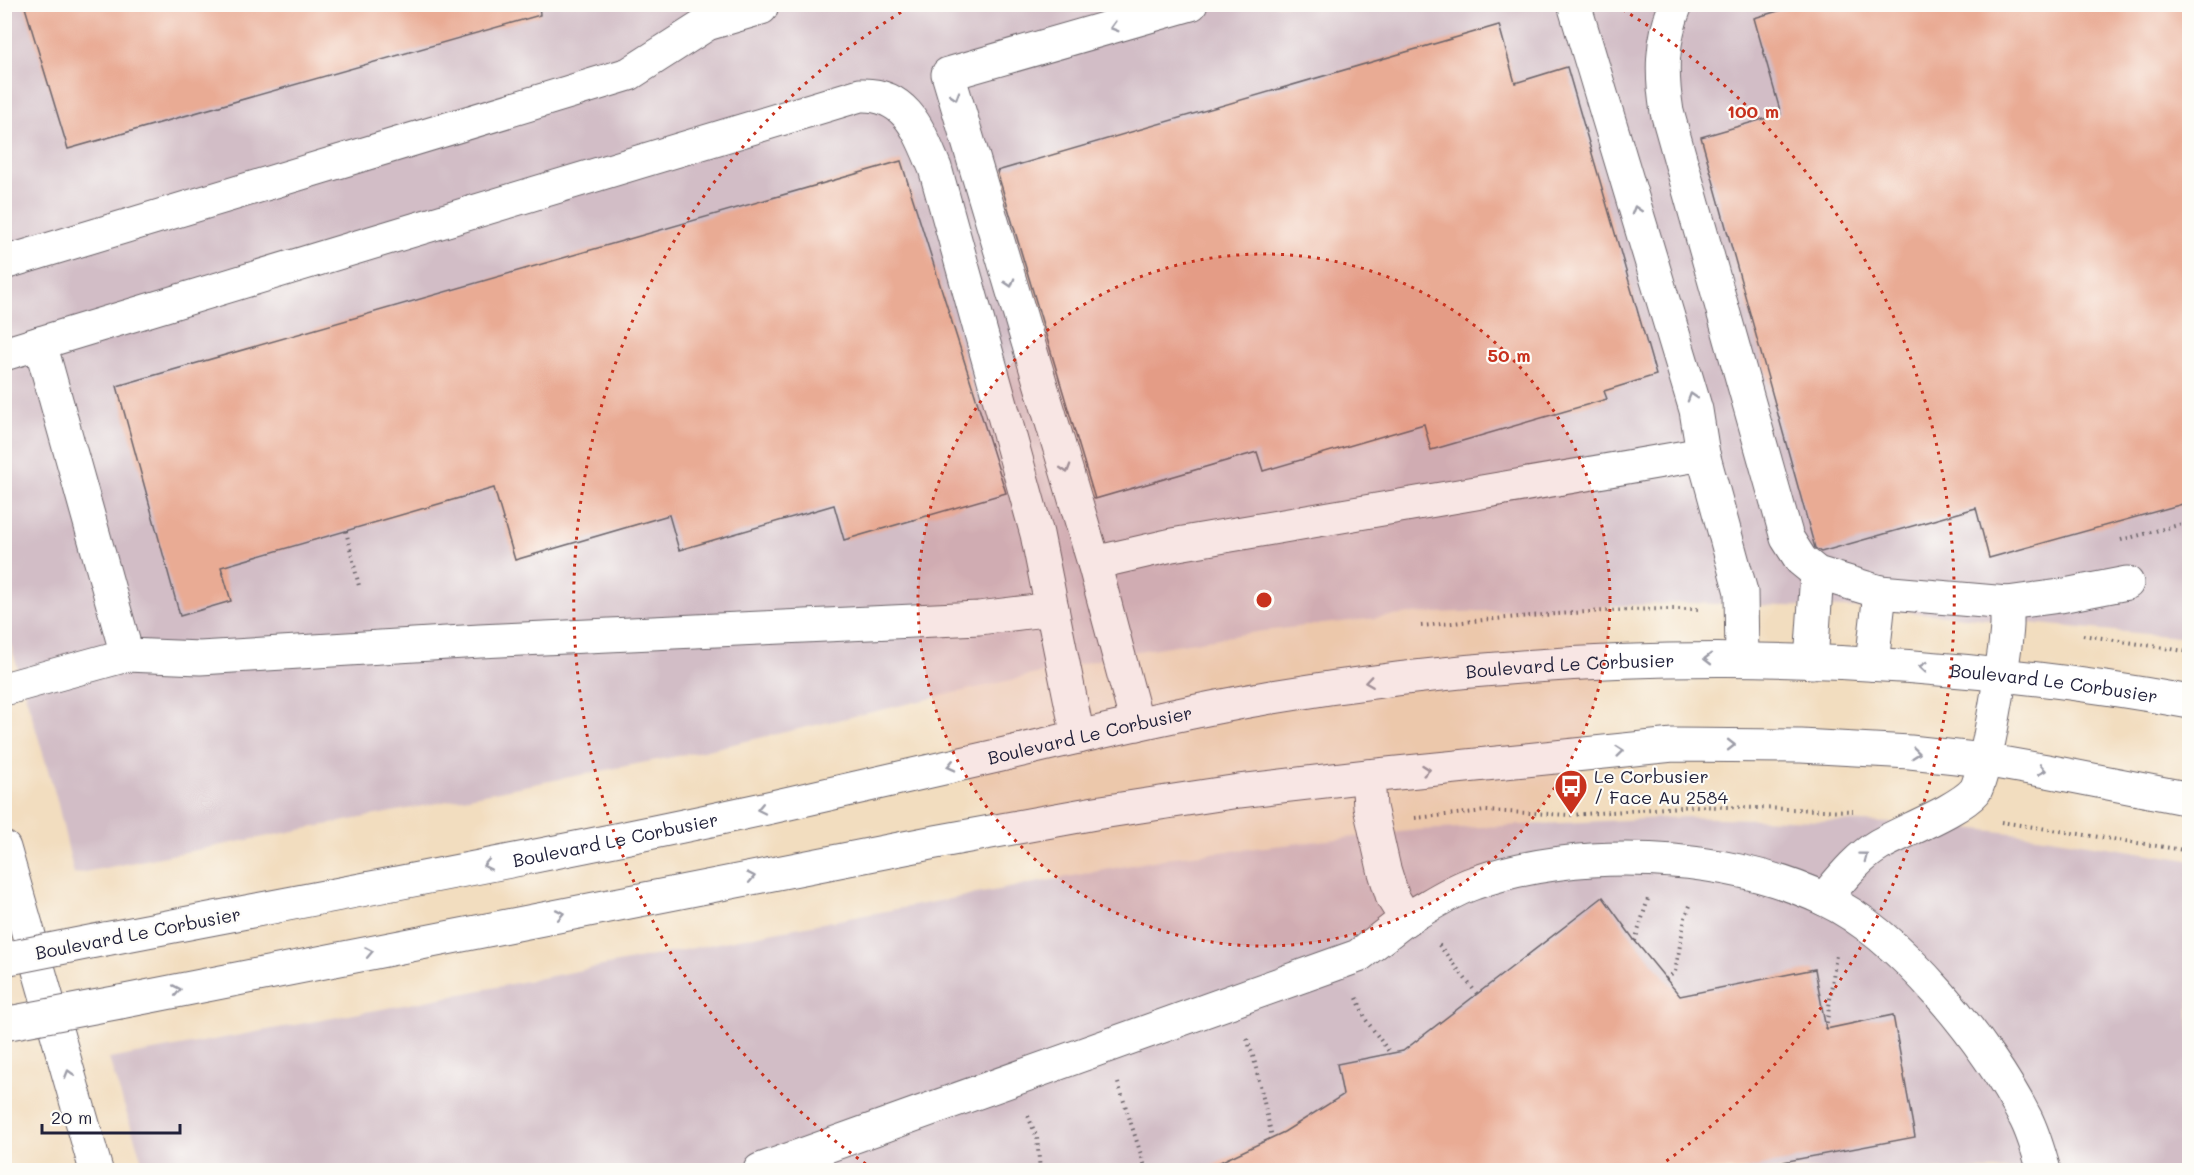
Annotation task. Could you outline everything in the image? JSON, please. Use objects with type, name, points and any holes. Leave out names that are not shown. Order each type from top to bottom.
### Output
[{"type":"street","points":[[4,262],[629,74],[707,24],[761,8],[760,4]]},
{"type":"street","points":[[1137,724],[1094,563],[948,74],[1191,4]]},
{"type":"street","points":[[1574,4],[1696,410],[1703,454],[1741,592],[1742,659]]},
{"type":"street","points":[[1676,4],[1668,25],[1662,59],[1667,112],[1787,538],[1801,560],[1817,573],[1880,592],[2007,603],[2060,596],[2127,582]]},
{"type":"street","points":[[4,354],[860,95],[874,94],[893,101],[909,115],[921,134],[935,168],[1037,534],[1078,737]]},
{"type":"street","points":[[40,343],[127,655]]},
{"type":"street","points":[[1094,563],[1172,545],[1703,454]]},
{"type":"street","points":[[1811,662],[1817,573]]},
{"type":"street","points":[[1872,664],[1880,592]]},
{"type":"street","points":[[1824,899],[1853,864],[1878,846],[1962,802],[1975,791],[1980,782],[2007,627],[2007,603]]},
{"type":"street","points":[[4,689],[127,655],[200,658],[480,641],[979,618],[1052,609]]},
{"type":"street","name":"Boulevard Le Corbusier","points":[[4,959],[631,837],[1259,699],[1426,674],[1613,660],[1742,659],[1872,664],[1999,674],[2190,702]]},
{"type":"street","points":[[4,1024],[930,843],[1095,813],[1229,793],[1368,776],[1673,745],[1858,747],[1984,760],[2190,799]]},
{"type":"street","points":[[1368,776],[1370,807],[1384,869],[1393,898],[1406,919]]},
{"type":"street","points":[[4,848],[96,1170]]},
{"type":"street","points":[[760,1170],[1358,956],[1406,919],[1472,883],[1515,870],[1577,860],[1700,863],[1774,879],[1824,899],[1863,922],[1895,948],[1964,1026],[2011,1091],[2028,1122],[2044,1170]]},
{"type":"path","points":[[346,531],[359,586]]},
{"type":"path","points":[[1421,626],[1545,614],[1656,608],[1703,609]]},
{"type":"path","points":[[1375,822],[1486,811],[1571,815],[1694,806],[1858,811]]},
{"type":"path","points":[[1940,814],[2190,851]]},
{"type":"path","points":[[1635,941],[1647,901]]},
{"type":"path","points":[[1666,979],[1675,972],[1685,918]]},
{"type":"path","points":[[1437,942],[1477,994]]},
{"type":"path","points":[[1826,1029],[1838,945]]},
{"type":"path","points":[[1366,1020],[1390,1053]]},
{"type":"path","points":[[1254,1059],[1272,1137]]},
{"type":"path","points":[[1126,1106],[1146,1170]]},
{"type":"path","points":[[1037,1138],[1040,1170]]},
{"type":"shaded area","points":[[4,5],[2189,5],[2189,638],[1880,609],[1686,603],[1410,614],[1263,631],[1132,652],[703,751],[74,874],[57,800],[5,626]]},
{"type":"shaded area","points":[[1685,817],[1933,824],[2037,836],[2189,860],[2189,1170],[145,1170],[109,1059],[431,1000],[769,933],[1174,857],[1418,830]]},
{"type":"building","points":[[24,4],[539,4],[540,15],[68,149]]},
{"type":"building","points":[[1802,4],[2190,4],[2190,502],[1989,558],[1976,508],[1821,552],[1815,548],[1701,137],[1781,114],[1754,18]]},
{"type":"building","points":[[1499,25],[1515,83],[1567,67],[1656,375],[1604,391],[1607,399],[1431,450],[1424,424],[1263,471],[1257,452],[1095,499],[997,171]]},
{"type":"building","points":[[901,161],[1006,493],[844,540],[834,505],[679,550],[669,515],[515,560],[494,488],[221,567],[231,601],[180,616],[117,386]]},
{"type":"building","points":[[1603,897],[1680,996],[1815,969],[1826,1029],[1893,1015],[1915,1137],[1740,1170],[1203,1170],[1284,1132],[1343,1095],[1337,1064],[1403,1051]]},
{"type":"place","name":"Le Corbusier / Face Au 2584","points":[[1571,815]]}]
